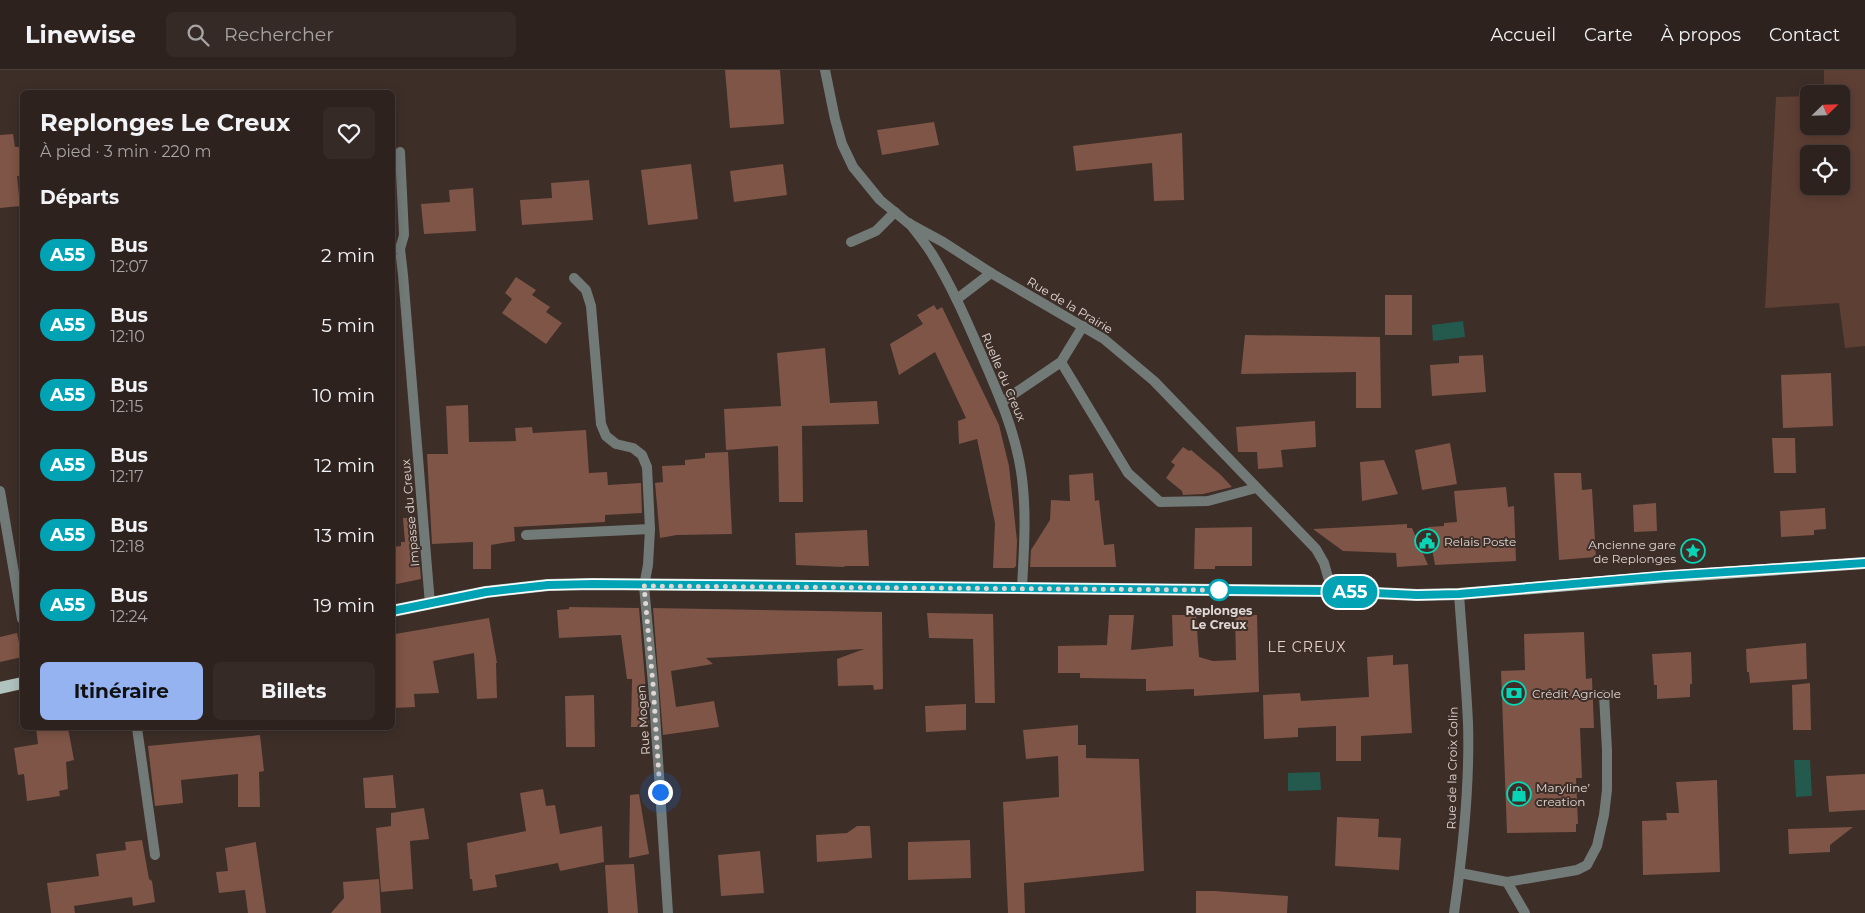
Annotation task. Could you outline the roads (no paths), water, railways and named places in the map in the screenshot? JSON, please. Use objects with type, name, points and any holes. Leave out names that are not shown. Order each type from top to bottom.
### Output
[{"type":"main road","points":[[395,610],[486,592],[548,585],[1332,591],[1417,595],[1459,594],[1665,576],[1865,563]]},
{"type":"main road","points":[[0,688],[20,683]]},
{"type":"street","name":"Rue de la Prairie","points":[[825,70],[834,119],[842,144],[849,159],[866,184],[880,200],[908,223],[1104,339],[1154,380],[1316,549],[1324,562],[1332,591]]},
{"type":"street","name":"Impasse du Creux","points":[[400,152],[404,235],[396,249],[430,604]]},
{"type":"street","points":[[851,242],[876,231],[895,212]]},
{"type":"street","name":"Ruelle du Creux","points":[[908,223],[931,252],[957,299],[1014,434],[1021,470],[1025,534],[1022,588]]},
{"type":"street","points":[[957,299],[990,273]]},
{"type":"street","name":"Rue Mogen","points":[[574,278],[586,290],[591,306],[601,424],[606,436],[616,444],[633,448],[642,455],[647,467],[650,529],[648,565],[644,586],[653,684],[668,913]]},
{"type":"street","points":[[1002,402],[1061,362],[1082,326]]},
{"type":"street","points":[[1061,362],[1128,473],[1160,502],[1208,501],[1256,488]]},
{"type":"street","points":[[0,491],[20,607]]},
{"type":"street","points":[[526,535],[650,529]]},
{"type":"street","name":"Rue de la Croix Colin","points":[[1454,913],[1460,873],[1466,796],[1468,724],[1459,594]]},
{"type":"street","points":[[1460,873],[1507,882],[1577,870],[1587,865],[1597,846],[1607,790],[1608,750],[1604,695]]},
{"type":"street","points":[[137,730],[154,855]]},
{"type":"street","points":[[1507,882],[1525,913]]},
{"type":"water","points":[[1463,321],[1465,337],[1433,341],[1432,325]]},
{"type":"water","points":[[1794,760],[1810,760],[1812,796],[1796,797]]},
{"type":"water","points":[[1320,772],[1321,790],[1288,791],[1288,773]]},
{"type":"place","name":"Relais Poste","points":[[1427,541]]},
{"type":"place","name":"Ancienne gare de Replonges","points":[[1693,551]]},
{"type":"place","name":"Replonges Le Creux","points":[[1219,590]]},
{"type":"place","name":"Crédit Agricole","points":[[1514,693]]},
{"type":"place","name":"Maryline’ creation","points":[[1519,794]]},
{"type":"district","name":"LE CREUX","points":[[1307,647]]}]
